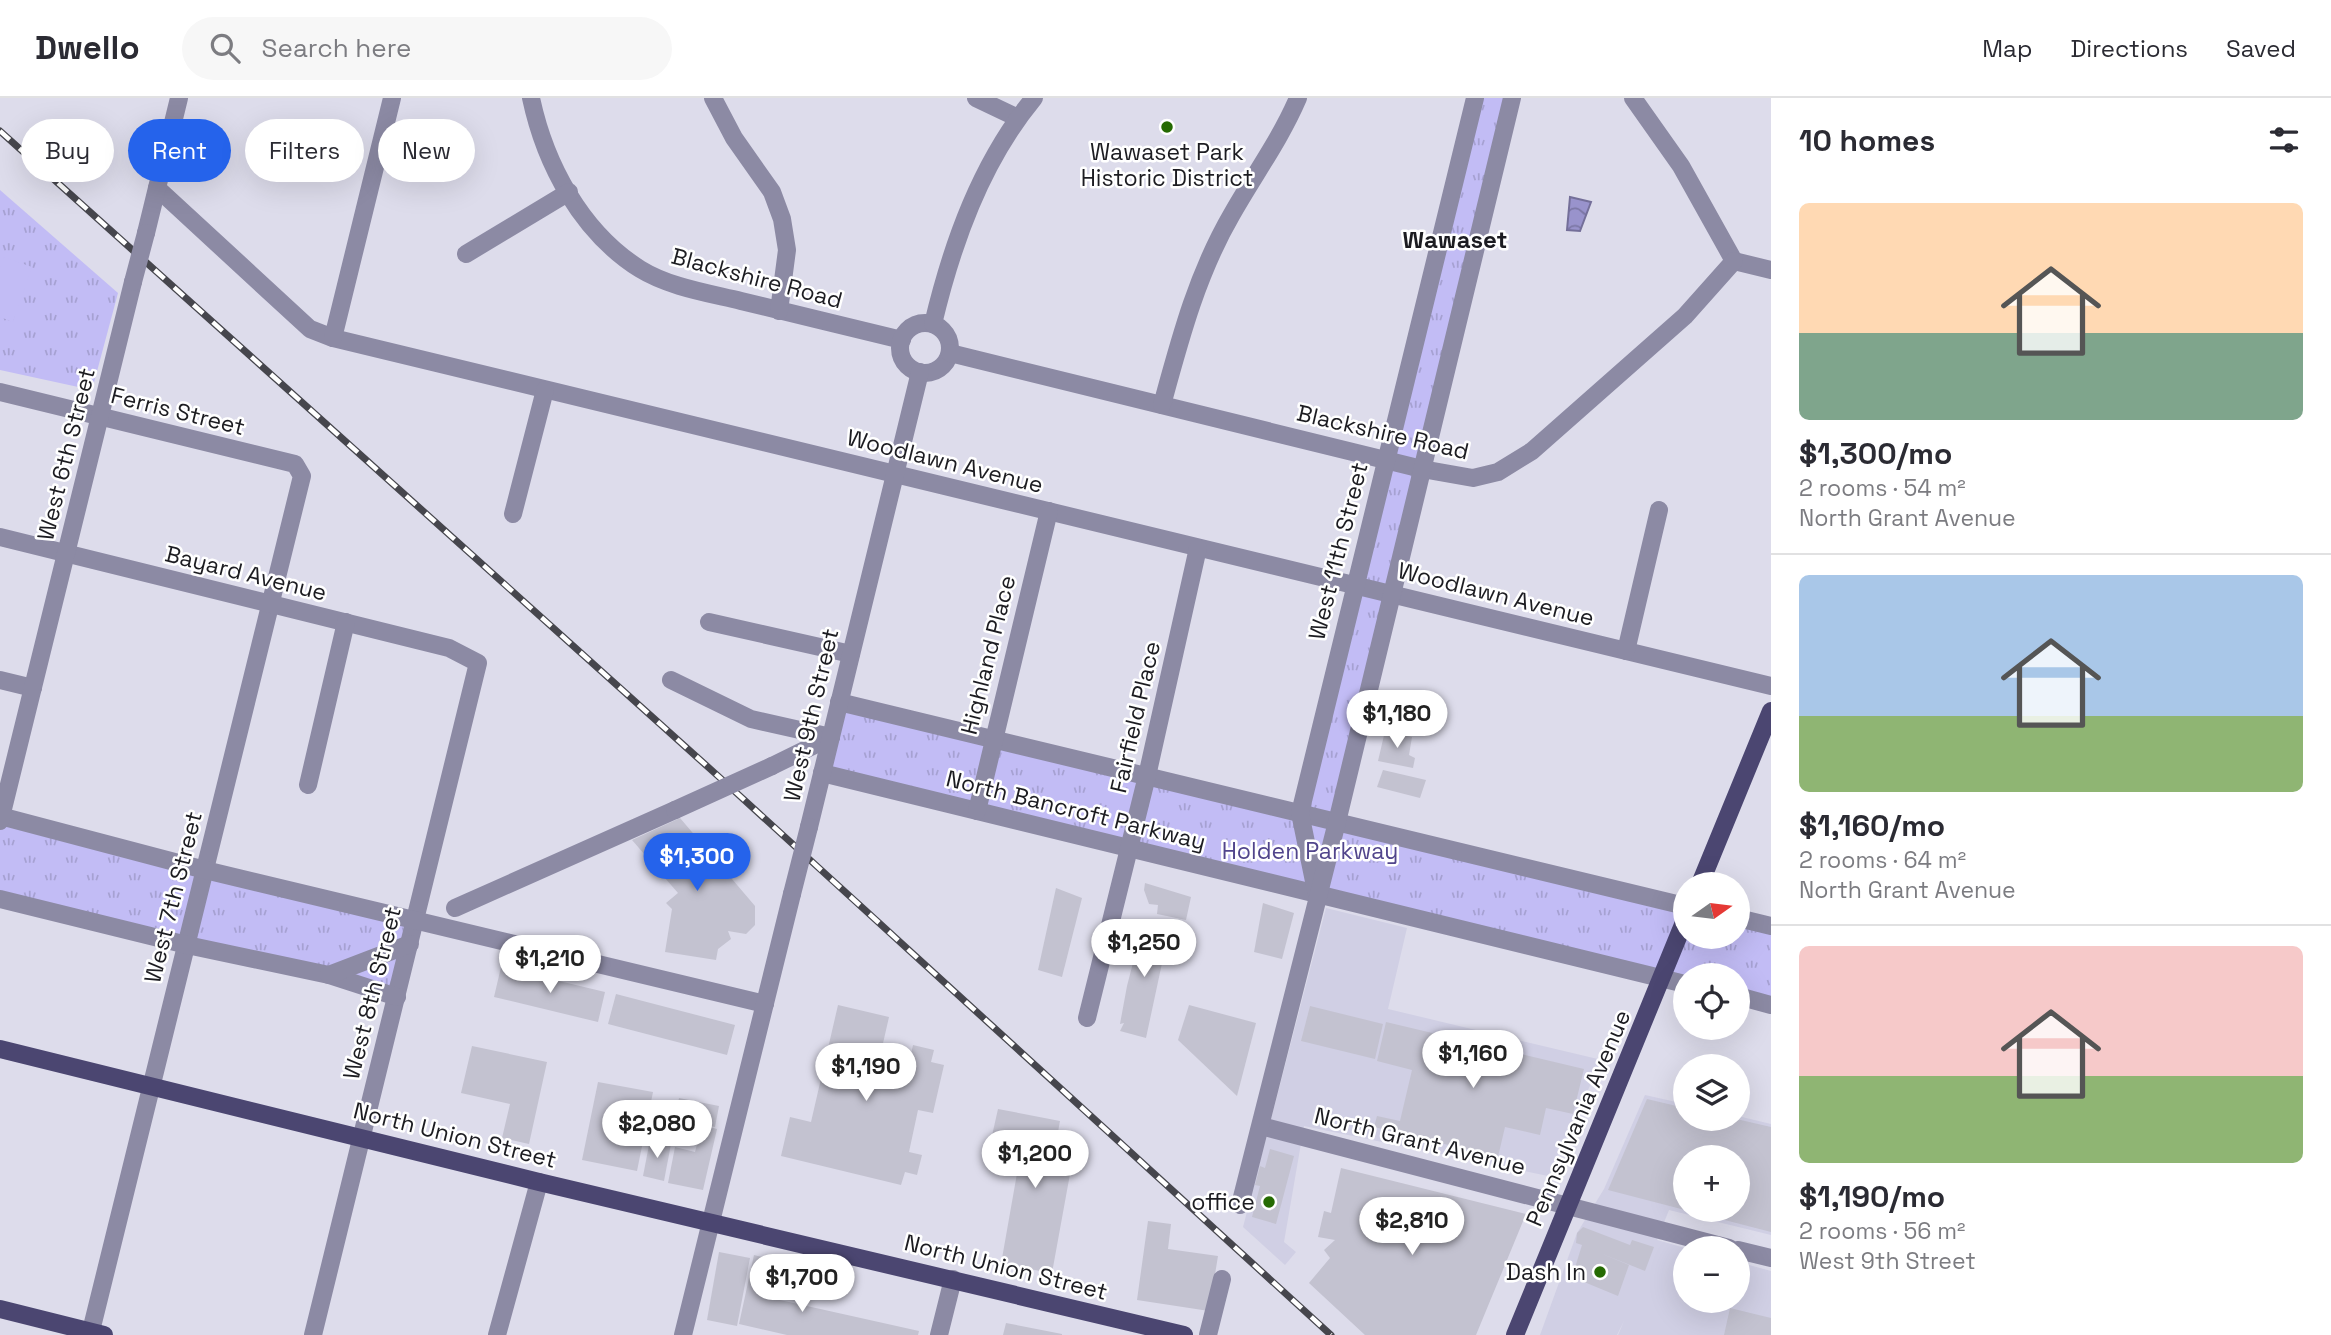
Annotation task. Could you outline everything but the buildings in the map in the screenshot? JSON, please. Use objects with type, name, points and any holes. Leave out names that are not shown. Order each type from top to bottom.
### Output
[{"type":"main road","points":[[1705,872],[1771,711]]},
{"type":"main road","name":"Pennsylvania Avenue","points":[[1515,1335],[1674,949]]},
{"type":"main road","name":"North Union Street","points":[[0,1049],[362,1136],[539,1182],[1184,1335]]},
{"type":"main road","points":[[0,1310],[95,1334]]},
{"type":"street","name":"West 6th Street","points":[[0,818],[179,98]]},
{"type":"street","points":[[333,338],[393,98]]},
{"type":"street","name":"Blackshire Road","points":[[531,98],[540,137],[569,192],[612,249],[642,270],[690,289],[902,340]]},
{"type":"street","points":[[713,98],[734,138],[772,192],[782,219],[787,250],[779,311]]},
{"type":"street","points":[[976,98],[1018,118]]},
{"type":"street","points":[[933,324],[962,223],[1018,118],[1034,98]]},
{"type":"street","points":[[1162,405],[1189,305],[1231,216],[1283,134],[1298,98]]},
{"type":"street","name":"West 11th Street","points":[[1317,894],[1300,813],[1475,98]]},
{"type":"street","name":"West 11th Street","points":[[1240,1205],[1393,595],[1512,98]]},
{"type":"street","points":[[1633,98],[1681,166],[1734,261],[1771,270]]},
{"type":"street","name":"Woodlawn Avenue","points":[[157,188],[310,329],[333,338],[1771,686]]},
{"type":"street","points":[[466,254],[569,192]]},
{"type":"street","name":"Blackshire Road","points":[[950,353],[1422,469],[1474,478],[1498,472],[1532,451],[1685,316],[1734,261]]},
{"type":"street","points":[[933,324],[946,334],[950,353],[938,369],[920,372],[904,359],[902,340],[915,325],[933,324]]},
{"type":"street","name":"West 9th Street","points":[[683,1335],[920,372]]},
{"type":"street","points":[[513,514],[545,390]]},
{"type":"street","name":"Ferris Street","points":[[0,392],[295,464],[302,471]]},
{"type":"street","name":"West 7th Street","points":[[95,1334],[152,1086],[302,471]]},
{"type":"street","points":[[1626,651],[1659,510]]},
{"type":"street","name":"Highland Place","points":[[977,811],[1049,512]]},
{"type":"street","name":"Bayard Avenue","points":[[0,537],[449,648],[478,663]]},
{"type":"street","name":"Fairfield Place","points":[[1087,1018],[1147,776],[1198,548]]},
{"type":"street","points":[[308,785],[346,622]]},
{"type":"street","points":[[709,622],[850,654]]},
{"type":"street","name":"West 8th Street","points":[[313,1335],[478,663]]},
{"type":"street","points":[[0,680],[33,688]]},
{"type":"street","points":[[671,680],[751,719],[831,737]]},
{"type":"street","points":[[839,702],[1673,903]]},
{"type":"street","points":[[455,908],[831,737]]},
{"type":"street","name":"North Bancroft Parkway","points":[[822,773],[1673,981]]},
{"type":"street","points":[[0,818],[765,1004]]},
{"type":"street","points":[[0,899],[187,945],[329,975],[397,997]]},
{"type":"street","points":[[1750,921],[1771,926]]},
{"type":"street","points":[[329,975],[410,944]]},
{"type":"street","points":[[1750,999],[1771,1005]]},
{"type":"street","name":"North Grant Avenue","points":[[1261,1126],[1568,1203],[1686,1236]]},
{"type":"street","points":[[497,1335],[539,1182]]},
{"type":"street","points":[[1750,1253],[1771,1258]]},
{"type":"street","points":[[939,1335],[953,1279]]},
{"type":"street","points":[[1208,1335],[1222,1279]]},
{"type":"shaded area","points":[[1326,908],[1407,928],[1388,1009],[1602,1060],[1548,1176],[1304,1126],[1284,1242],[1296,1252],[1285,1265],[1243,1227]]},
{"type":"shaded area","points":[[1645,1095],[1673,1101],[1673,1131],[1750,1131],[1750,1119],[1771,1124],[1771,1235],[1718,1222],[1750,1222],[1750,1145],[1673,1145],[1673,1211],[1669,1210],[1657,1240],[1673,1245],[1673,1313],[1750,1313],[1750,1265],[1771,1271],[1771,1335],[1618,1335],[1624,1321],[1617,1335],[1540,1335],[1577,1233],[1604,1189]]},
{"type":"green space","name":"Holden Parkway","points":[[1475,98],[1512,98],[1337,822],[1673,903],[1673,949],[1750,949],[1750,921],[1771,926],[1771,1005],[1750,999],[1750,963],[1673,963],[1673,981],[822,773],[839,702],[1300,812]]},
{"type":"green space","points":[[0,190],[118,293],[92,390],[0,370]]},
{"type":"green space","points":[[4,257],[32,267],[13,322],[0,317],[0,268]]},
{"type":"green space","points":[[0,816],[416,920],[397,997],[0,899]]},
{"type":"water","points":[[1570,197],[1591,202],[1580,231],[1567,230]]},
{"type":"railway","points":[[0,131],[718,776],[1331,1335]]},
{"type":"place","name":"Wawaset Park Historic District","points":[[1167,127]]},
{"type":"place","name":"office","points":[[1269,1202]]},
{"type":"place","name":"Dash In","points":[[1600,1272]]},
{"type":"district","name":"Wawaset","points":[[1455,240]]}]
